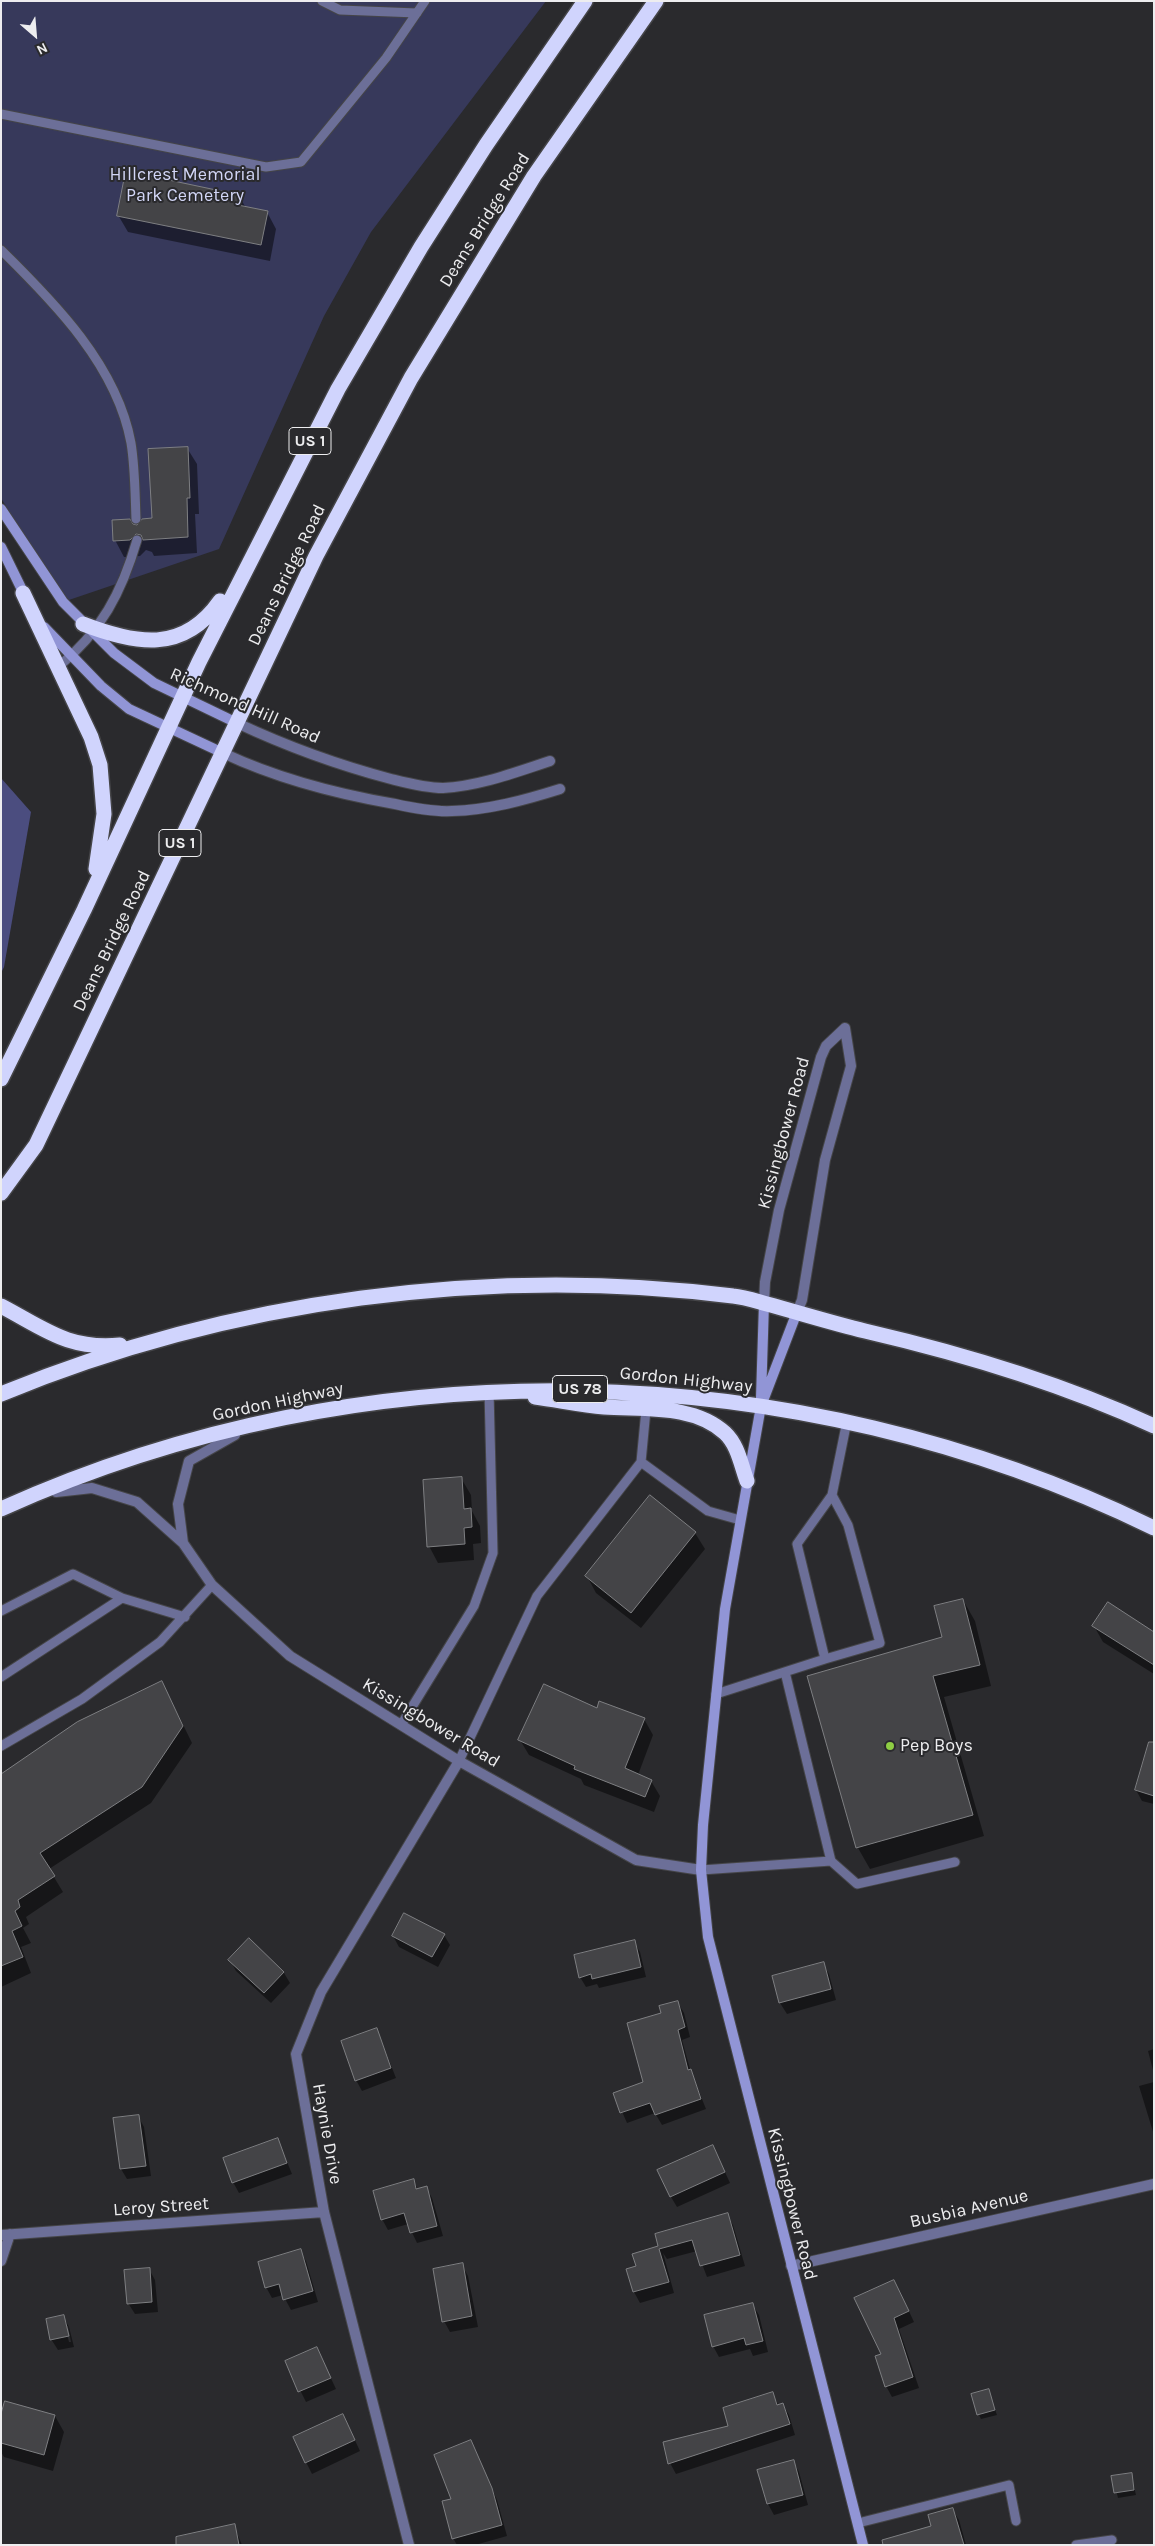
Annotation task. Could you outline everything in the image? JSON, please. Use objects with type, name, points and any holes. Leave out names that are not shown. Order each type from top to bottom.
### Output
[{"type":"highway","name":"US 1","points":[[1,1079],[84,910],[167,729],[247,563],[338,389],[422,247],[492,137],[585,1]]},
{"type":"highway","name":"Deans Bridge Road","points":[[1,1193],[36,1145],[316,556],[411,378],[534,176],[656,1]]},
{"type":"highway","points":[[90,629],[114,636],[152,640],[186,633],[197,628],[210,617],[247,563]]},
{"type":"highway","points":[[23,593],[91,737],[100,766],[104,814],[91,894]]},
{"type":"highway","points":[[1,1394],[49,1375],[151,1342],[237,1320],[296,1309],[393,1295],[499,1286],[575,1285],[736,1296],[976,1359],[1055,1385],[1154,1426]]},
{"type":"highway","points":[[1,1306],[69,1342],[96,1347],[151,1342]]},
{"type":"highway","name":"Gordon Highway","points":[[1,1508],[30,1495],[141,1454],[256,1423],[332,1408],[412,1397],[489,1390],[568,1389],[646,1392],[761,1406],[847,1422],[956,1450],[1022,1472],[1105,1504],[1154,1528]]},
{"type":"highway","points":[[489,1390],[601,1406],[685,1412],[714,1424],[726,1434],[735,1446],[746,1481]]},
{"type":"street","name":"Richmond Hill Road","points":[[1,509],[63,602],[90,629],[154,683],[275,741],[373,774],[408,783],[442,788],[473,784],[550,761]]},
{"type":"street","points":[[1,547],[23,593],[47,632],[101,686],[129,709],[167,729],[246,764],[302,782],[376,801],[450,812],[485,808],[530,798],[560,788]]},
{"type":"street","name":"Kissingbower Road","points":[[761,1406],[802,1300],[825,1160],[851,1066],[845,1028],[826,1046],[821,1057],[797,1152],[779,1210],[765,1282],[761,1406],[746,1481],[725,1609],[703,1825],[701,1870],[708,1937],[863,2545]]},
{"type":"street","name":"Kissingbower Road","points":[[183,1543],[178,1504],[189,1461],[256,1423]]},
{"type":"street","name":"Kissingbower Road","points":[[30,1495],[92,1488],[137,1502],[183,1543],[212,1585],[290,1656],[459,1761],[636,1860],[701,1870]]},
{"type":"street","name":"Haynie Drive","points":[[410,2545],[324,2212],[296,2054],[321,1992],[459,1761]]},
{"type":"street","name":"Busbia Avenue","points":[[791,2266],[1154,2184]]},
{"type":"street","name":"Leroy Street","points":[[6,2235],[324,2212]]},
{"type":"street","points":[[1,2260],[6,2235]]},
{"type":"lane","points":[[322,1],[340,10],[417,13]]},
{"type":"lane","points":[[1,114],[266,167],[301,162],[386,58],[426,1]]},
{"type":"lane","points":[[1,250],[50,297],[92,355],[118,398],[131,443],[136,519]]},
{"type":"lane","points":[[58,667],[72,656],[127,574],[137,540]]},
{"type":"lane","points":[[401,1725],[474,1606],[493,1553],[489,1390]]},
{"type":"lane","points":[[459,1761],[537,1596],[640,1462],[646,1410]]},
{"type":"lane","points":[[825,1659],[797,1544],[832,1495],[847,1422]]},
{"type":"lane","points":[[640,1462],[708,1511],[740,1520]]},
{"type":"lane","points":[[716,1694],[880,1643],[848,1524],[832,1495]]},
{"type":"lane","points":[[1,1611],[73,1574],[122,1598],[185,1617]]},
{"type":"lane","points":[[1,1746],[82,1699],[160,1642],[185,1617],[212,1585]]},
{"type":"lane","points":[[1,1677],[122,1598]]},
{"type":"lane","points":[[785,1672],[831,1861],[857,1884],[956,1862]]},
{"type":"lane","points":[[701,1870],[831,1861]]},
{"type":"lane","points":[[858,2523],[1009,2485],[1016,2521]]},
{"type":"lane","points":[[1076,2545],[1112,2540]]},
{"type":"green space","name":"Hillcrest Memorial Park Cemetery","points":[[1,1],[546,1],[371,232],[324,316],[219,549],[63,602],[1,498]]},
{"type":"shaded area","points":[[1,778],[31,812],[4,967],[1,973]]},
{"type":"building","points":[[126,171],[240,195],[238,205],[268,211],[261,245],[117,216]]},
{"type":"building","points":[[188,447],[190,498],[187,498],[188,537],[143,540],[141,535],[136,534],[130,540],[113,541],[112,520],[130,519],[133,524],[137,525],[142,519],[152,518],[148,449]]},
{"type":"building","points":[[462,1477],[464,1509],[471,1508],[472,1527],[464,1528],[465,1544],[427,1547],[423,1480]]},
{"type":"building","points":[[650,1495],[696,1532],[631,1613],[585,1576]]},
{"type":"building","name":"Pep Boys","points":[[963,1599],[980,1665],[933,1676],[973,1815],[856,1848],[807,1676],[942,1637],[934,1606]]},
{"type":"building","points":[[1108,1602],[1154,1632],[1154,1665],[1092,1626]]},
{"type":"building","points":[[162,1681],[183,1726],[142,1787],[40,1853],[55,1876],[18,1900],[20,1907],[15,1911],[22,1926],[12,1931],[23,1957],[1,1966],[1,1774],[77,1722]]},
{"type":"building","points":[[544,1684],[597,1708],[599,1701],[645,1718],[625,1768],[652,1780],[645,1797],[574,1769],[575,1766],[518,1740]]},
{"type":"building","points":[[1149,1742],[1154,1742],[1154,1796],[1135,1790]]},
{"type":"building","points":[[404,1913],[445,1934],[432,1957],[392,1936]]},
{"type":"building","points":[[249,1938],[284,1972],[264,1993],[228,1960]]},
{"type":"building","points":[[635,1940],[641,1967],[592,1979],[591,1974],[579,1978],[574,1955]]},
{"type":"building","points":[[824,1962],[831,1989],[779,2003],[772,1976]]},
{"type":"building","points":[[678,2001],[685,2027],[678,2030],[688,2070],[691,2069],[701,2099],[655,2115],[650,2103],[620,2113],[613,2093],[643,2082],[627,2023],[661,2013],[659,2006]]},
{"type":"building","points":[[377,2028],[391,2068],[355,2081],[341,2041]]},
{"type":"building","points":[[139,2115],[146,2166],[120,2169],[113,2118]]},
{"type":"building","points":[[278,2138],[287,2163],[232,2183],[223,2158]]},
{"type":"building","points":[[713,2145],[725,2172],[670,2197],[657,2170]]},
{"type":"building","points":[[414,2179],[416,2189],[427,2186],[437,2226],[410,2233],[404,2213],[381,2220],[373,2191]]},
{"type":"building","points":[[728,2213],[740,2255],[700,2266],[692,2240],[659,2249],[669,2282],[633,2292],[626,2269],[636,2266],[632,2254],[658,2246],[655,2234]]},
{"type":"building","points":[[301,2249],[313,2291],[283,2300],[279,2284],[265,2288],[258,2262]]},
{"type":"building","points":[[463,2263],[472,2316],[442,2322],[433,2269]]},
{"type":"building","points":[[150,2268],[152,2302],[127,2304],[124,2270]]},
{"type":"building","points":[[894,2280],[909,2311],[894,2318],[913,2377],[885,2387],[875,2356],[881,2354],[854,2298]]},
{"type":"building","points":[[753,2303],[763,2341],[746,2345],[744,2338],[712,2347],[704,2315]]},
{"type":"building","points":[[64,2315],[69,2336],[50,2340],[46,2319]]},
{"type":"building","points":[[317,2347],[331,2378],[298,2392],[285,2361]]},
{"type":"building","points":[[989,2389],[995,2410],[977,2415],[971,2394]]},
{"type":"building","points":[[773,2392],[777,2405],[783,2403],[790,2424],[668,2464],[663,2442],[728,2426],[723,2408]]},
{"type":"building","points":[[5,2401],[55,2415],[44,2455],[1,2443],[1,2414]]},
{"type":"building","points":[[343,2414],[355,2440],[305,2463],[293,2437]]},
{"type":"building","points":[[471,2440],[492,2488],[502,2525],[452,2539],[442,2501],[451,2499],[434,2455]]},
{"type":"building","points":[[794,2460],[803,2495],[767,2504],[757,2470]]},
{"type":"building","points":[[1132,2473],[1134,2490],[1114,2493],[1111,2476]]},
{"type":"building","points":[[953,2508],[964,2545],[883,2545],[882,2540],[931,2526],[928,2515]]},
{"type":"building","points":[[235,2524],[239,2545],[176,2545],[176,2537]]},
{"type":"place","name":"Pep Boys","points":[[890,1746]]}]
